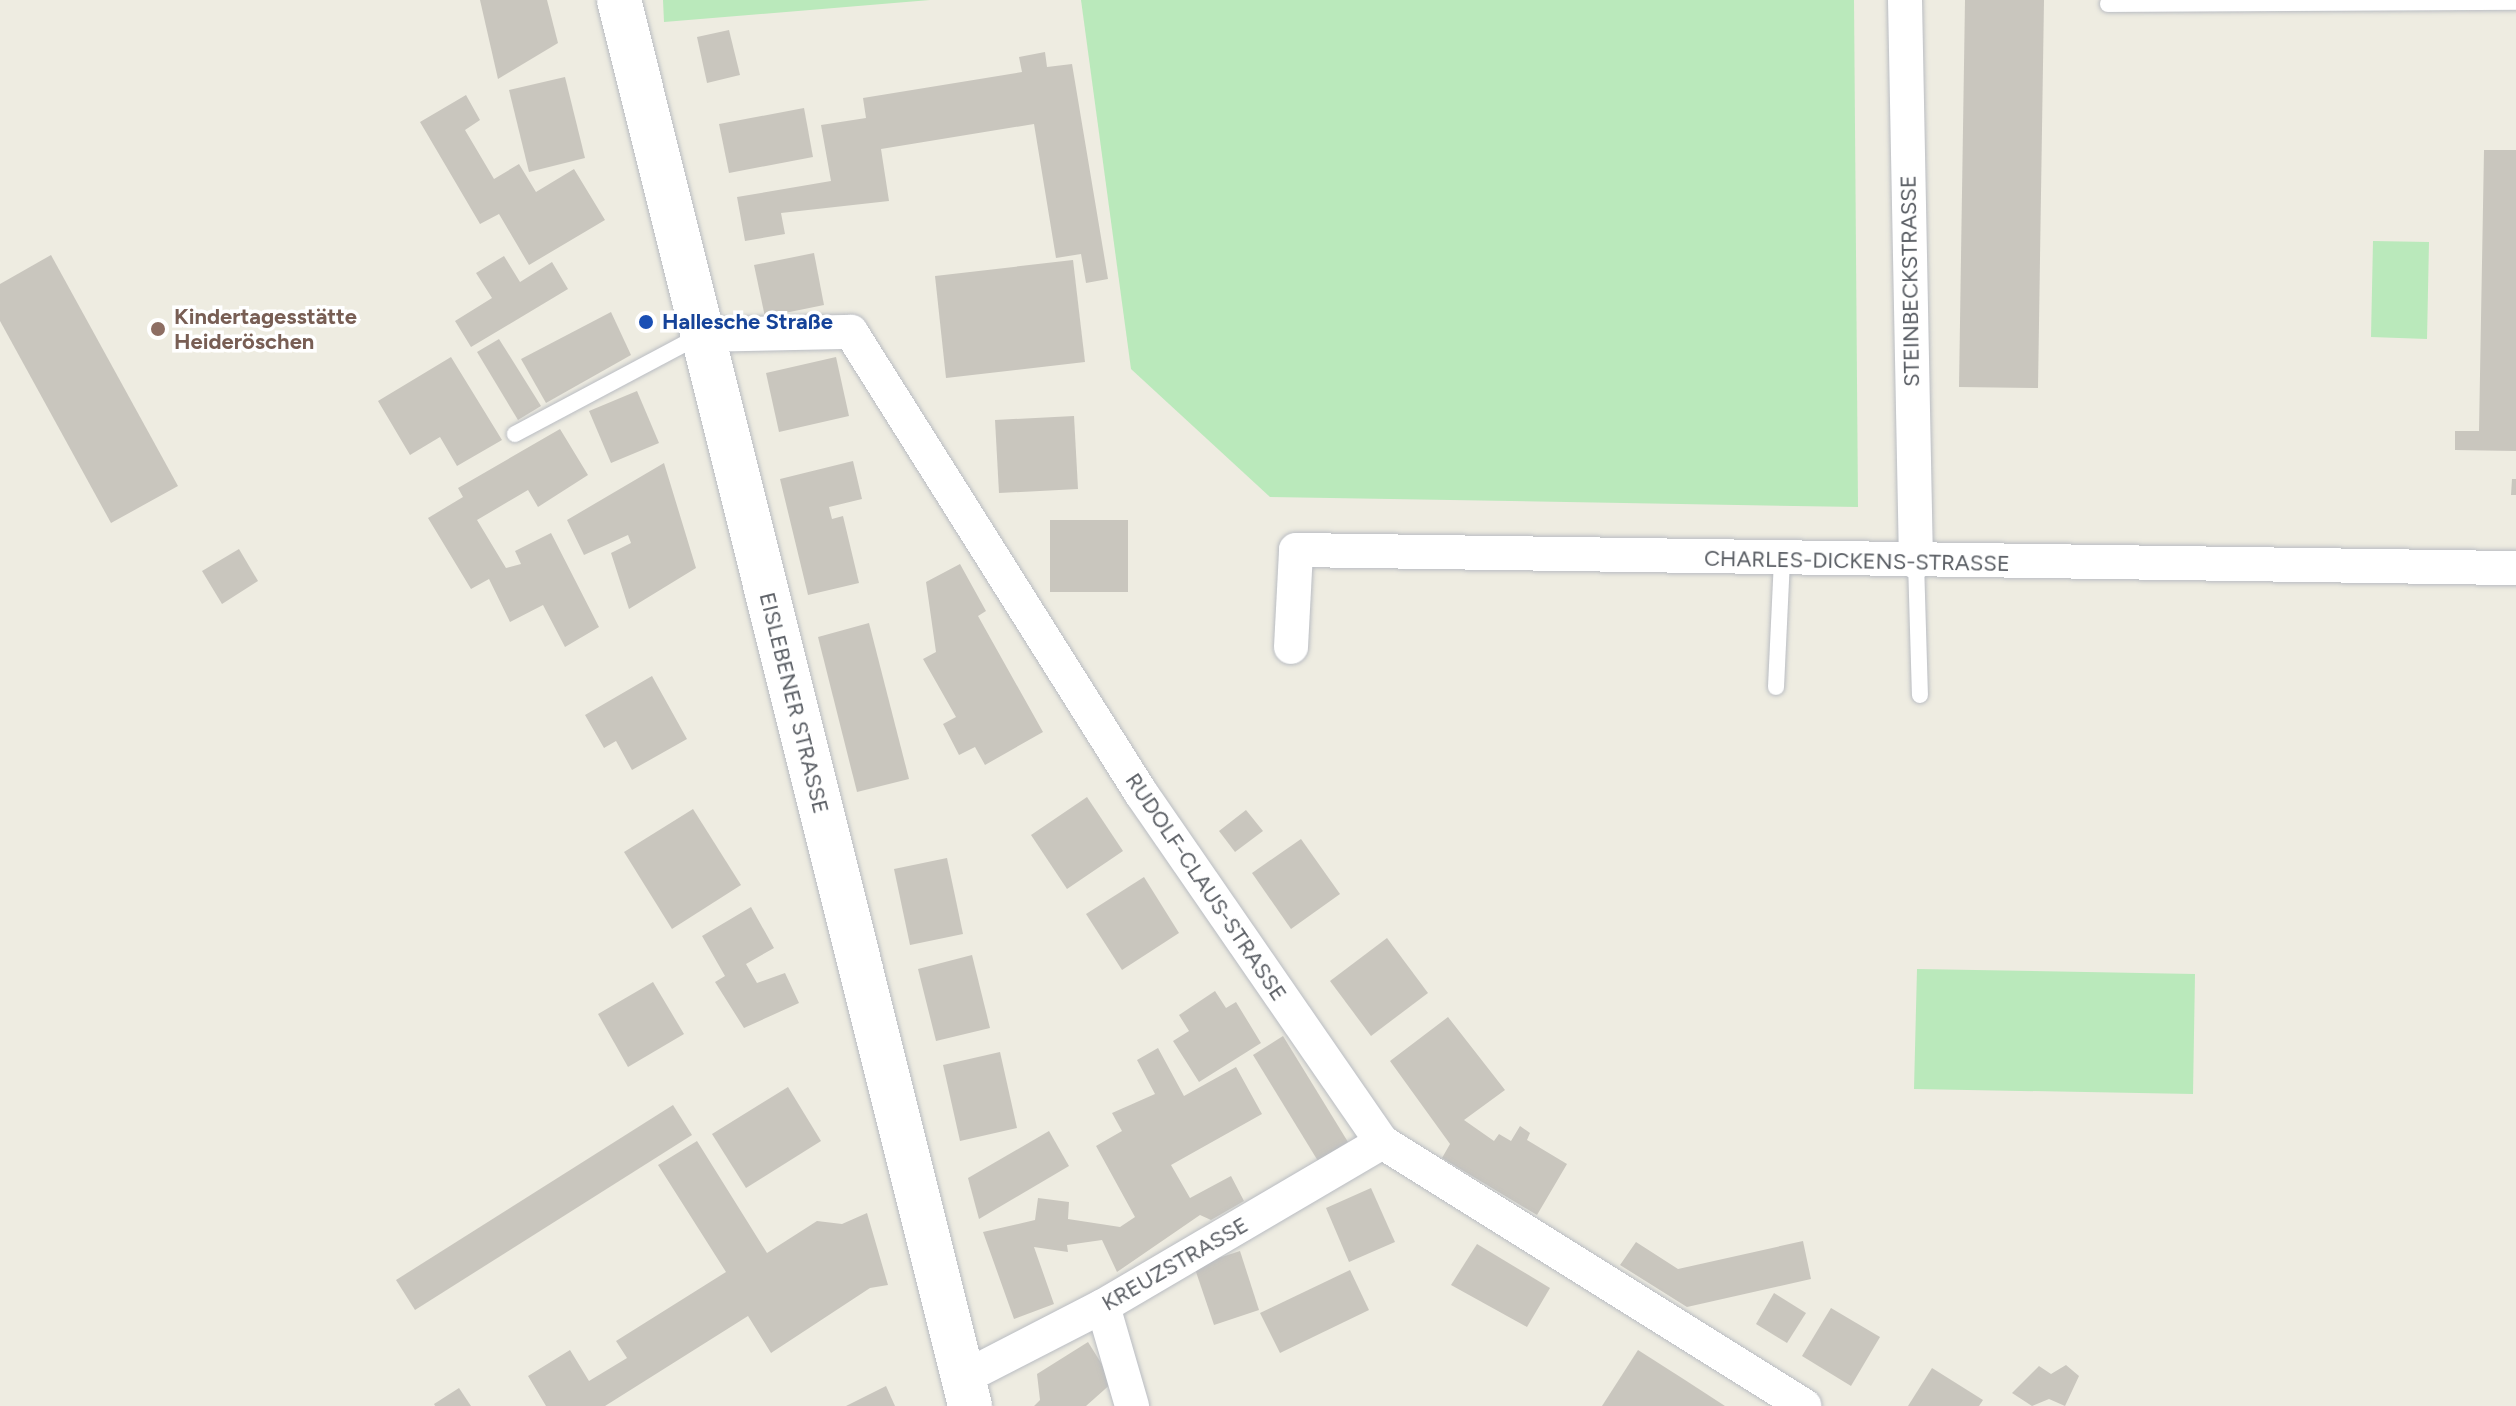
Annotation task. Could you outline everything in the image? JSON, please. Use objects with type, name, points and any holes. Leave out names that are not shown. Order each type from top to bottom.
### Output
[{"type":"street","name":"EISLEBENER STRASSE","points":[[619,0],[966,1392]]},
{"type":"street","name":"STEINBECKSTRASSE","points":[[1905,0],[1916,562]]},
{"type":"street","name":"RUDOLF-CLAUS-STRASSE","points":[[702,335],[851,332],[1141,793],[1382,1142],[1804,1406]]},
{"type":"street","name":"CHARLES-DICKENS-STRASSE","points":[[1291,647],[1296,550],[1916,562],[2516,568]]},
{"type":"street","name":"KREUZSTRASSE","points":[[966,1392],[1103,1306],[1382,1142]]},
{"type":"street","points":[[1103,1306],[1132,1406]]},
{"type":"lane","points":[[2108,4],[2516,2]]},
{"type":"lane","points":[[515,434],[702,335]]},
{"type":"lane","points":[[1776,687],[1782,560]]},
{"type":"lane","points":[[1916,562],[1920,695]]},
{"type":"green space","points":[[663,0],[930,0],[664,22]]},
{"type":"green space","points":[[1081,0],[1854,0],[1858,507],[1270,497],[1131,369]]},
{"type":"green space","points":[[2373,241],[2429,242],[2427,339],[2371,337]]},
{"type":"green space","points":[[1917,969],[2195,974],[2193,1094],[1914,1089]]},
{"type":"building","points":[[480,0],[547,0],[558,43],[498,79]]},
{"type":"building","points":[[1965,0],[2044,0],[2038,388],[1959,387]]},
{"type":"building","points":[[729,30],[740,75],[707,83],[697,37]]},
{"type":"building","points":[[1045,52],[1047,67],[1072,64],[1108,279],[1086,283],[1081,254],[1056,258],[1034,124],[881,149],[889,201],[781,213],[785,234],[745,241],[737,197],[831,181],[821,125],[866,118],[863,98],[1022,72],[1019,57]]},
{"type":"building","points":[[565,77],[585,158],[529,172],[509,90]]},
{"type":"building","points":[[466,95],[480,120],[465,130],[494,179],[519,164],[536,192],[574,169],[605,220],[529,265],[499,214],[480,224],[420,122]]},
{"type":"building","points":[[804,108],[813,157],[729,173],[719,124]]},
{"type":"building","points":[[2484,150],[2516,150],[2516,451],[2455,450],[2455,431],[2479,431]]},
{"type":"building","points":[[814,253],[824,305],[765,317],[754,265]]},
{"type":"building","points":[[51,255],[178,486],[111,523],[0,321],[0,284]]},
{"type":"building","points":[[504,256],[520,282],[552,262],[568,289],[471,347],[455,321],[492,298],[476,273]]},
{"type":"building","points":[[1073,260],[1085,362],[946,378],[935,276]]},
{"type":"building","points":[[611,312],[631,355],[546,403],[521,359]]},
{"type":"building","points":[[499,339],[541,406],[518,420],[477,352]]},
{"type":"building","points":[[451,357],[502,440],[457,466],[440,437],[410,455],[378,401]]},
{"type":"building","points":[[836,357],[849,416],[779,432],[766,373]]},
{"type":"building","points":[[637,391],[659,443],[611,463],[589,411]]},
{"type":"building","points":[[1074,416],[1078,489],[999,493],[995,420]]},
{"type":"building","points":[[560,429],[588,475],[538,507],[528,490],[477,520],[506,568],[521,564],[515,551],[551,533],[599,627],[565,647],[543,605],[510,622],[489,579],[471,589],[428,518],[463,497],[458,488]]},
{"type":"building","points":[[853,461],[862,499],[829,507],[832,519],[843,516],[859,583],[808,595],[780,479]]},
{"type":"building","points":[[664,463],[696,568],[629,609],[611,553],[631,543],[628,535],[584,555],[567,520]]},
{"type":"building","points":[[2512,479],[2516,479],[2516,495],[2511,495]]},
{"type":"building","points":[[1050,520],[1128,520],[1128,592],[1050,592]]},
{"type":"building","points":[[239,549],[258,581],[222,604],[202,571]]},
{"type":"building","points":[[960,564],[986,611],[978,616],[1043,732],[985,765],[975,747],[959,755],[943,724],[956,717],[923,659],[936,652],[926,582]]},
{"type":"building","points":[[869,623],[909,779],[857,792],[818,637]]},
{"type":"building","points":[[652,676],[687,739],[632,770],[616,741],[604,748],[585,715]]},
{"type":"building","points":[[1087,797],[1123,851],[1067,889],[1031,835]]},
{"type":"building","points":[[693,809],[741,885],[672,929],[624,852]]},
{"type":"building","points":[[1246,810],[1263,831],[1235,852],[1219,831]]},
{"type":"building","points":[[1301,839],[1340,894],[1291,929],[1252,873]]},
{"type":"building","points":[[947,858],[963,934],[910,945],[894,869]]},
{"type":"building","points":[[1144,877],[1179,933],[1122,970],[1086,914]]},
{"type":"building","points":[[751,907],[774,948],[746,964],[757,983],[785,973],[799,1003],[744,1028],[715,982],[725,976],[702,936]]},
{"type":"building","points":[[1387,938],[1428,993],[1371,1036],[1330,981]]},
{"type":"building","points":[[972,955],[990,1028],[936,1041],[918,969]]},
{"type":"building","points":[[653,982],[684,1034],[628,1067],[598,1014]]},
{"type":"building","points":[[1215,991],[1226,1008],[1236,1002],[1261,1043],[1199,1082],[1173,1041],[1189,1031],[1179,1015]]},
{"type":"building","points":[[1448,1017],[1505,1090],[1464,1120],[1494,1141],[1499,1134],[1511,1141],[1520,1126],[1530,1133],[1527,1140],[1567,1164],[1537,1215],[1442,1158],[1450,1144],[1390,1061]]},
{"type":"building","points":[[1283,1036],[1348,1142],[1318,1161],[1253,1055]]},
{"type":"building","points":[[1158,1048],[1184,1096],[1236,1067],[1262,1114],[1171,1165],[1190,1198],[1231,1176],[1244,1201],[1211,1220],[1200,1215],[1117,1272],[1102,1240],[1067,1245],[1068,1252],[1034,1247],[1054,1304],[1014,1319],[983,1232],[1035,1220],[1038,1198],[1069,1202],[1068,1219],[1120,1227],[1135,1217],[1096,1146],[1122,1131],[1112,1113],[1155,1094],[1137,1060]]},
{"type":"building","points":[[1000,1052],[1017,1128],[960,1141],[943,1065]]},
{"type":"building","points":[[788,1087],[821,1141],[746,1188],[712,1134]]},
{"type":"building","points":[[673,1105],[692,1135],[415,1310],[396,1280]]},
{"type":"building","points":[[1049,1131],[1069,1166],[979,1219],[968,1178]]},
{"type":"building","points":[[697,1141],[767,1253],[817,1221],[842,1224],[867,1213],[888,1285],[870,1288],[771,1353],[748,1316],[605,1406],[546,1406],[528,1376],[570,1350],[589,1381],[627,1358],[616,1341],[726,1272],[658,1165]]},
{"type":"building","points":[[1371,1188],[1395,1242],[1349,1262],[1326,1208]]},
{"type":"building","points":[[1803,1241],[1811,1279],[1687,1307],[1620,1265],[1636,1242],[1678,1269]]},
{"type":"building","points":[[1477,1244],[1550,1288],[1527,1327],[1451,1285]]},
{"type":"building","points":[[1240,1251],[1259,1310],[1214,1325],[1194,1266]]},
{"type":"building","points":[[1350,1270],[1369,1310],[1280,1353],[1260,1313]]},
{"type":"building","points":[[1774,1293],[1806,1313],[1787,1343],[1756,1324]]},
{"type":"building","points":[[1831,1308],[1880,1337],[1851,1386],[1802,1356]]},
{"type":"building","points":[[1088,1342],[1113,1382],[1086,1406],[1034,1406],[1040,1400],[1037,1374]]},
{"type":"building","points":[[1638,1350],[1685,1380],[1725,1406],[1602,1406]]},
{"type":"building","points":[[2066,1365],[2079,1376],[2065,1406],[2049,1399],[2032,1406],[2012,1393],[2039,1366],[2051,1374]]},
{"type":"building","points":[[1932,1368],[1983,1400],[1979,1406],[1908,1406]]},
{"type":"building","points":[[886,1386],[895,1406],[846,1406]]},
{"type":"building","points":[[459,1388],[471,1406],[435,1406],[434,1404]]},
{"type":"place","name":"Hallesche Straße","points":[[646,322]]},
{"type":"place","name":"Kindertagesstätte Heideröschen","points":[[158,329]]}]
